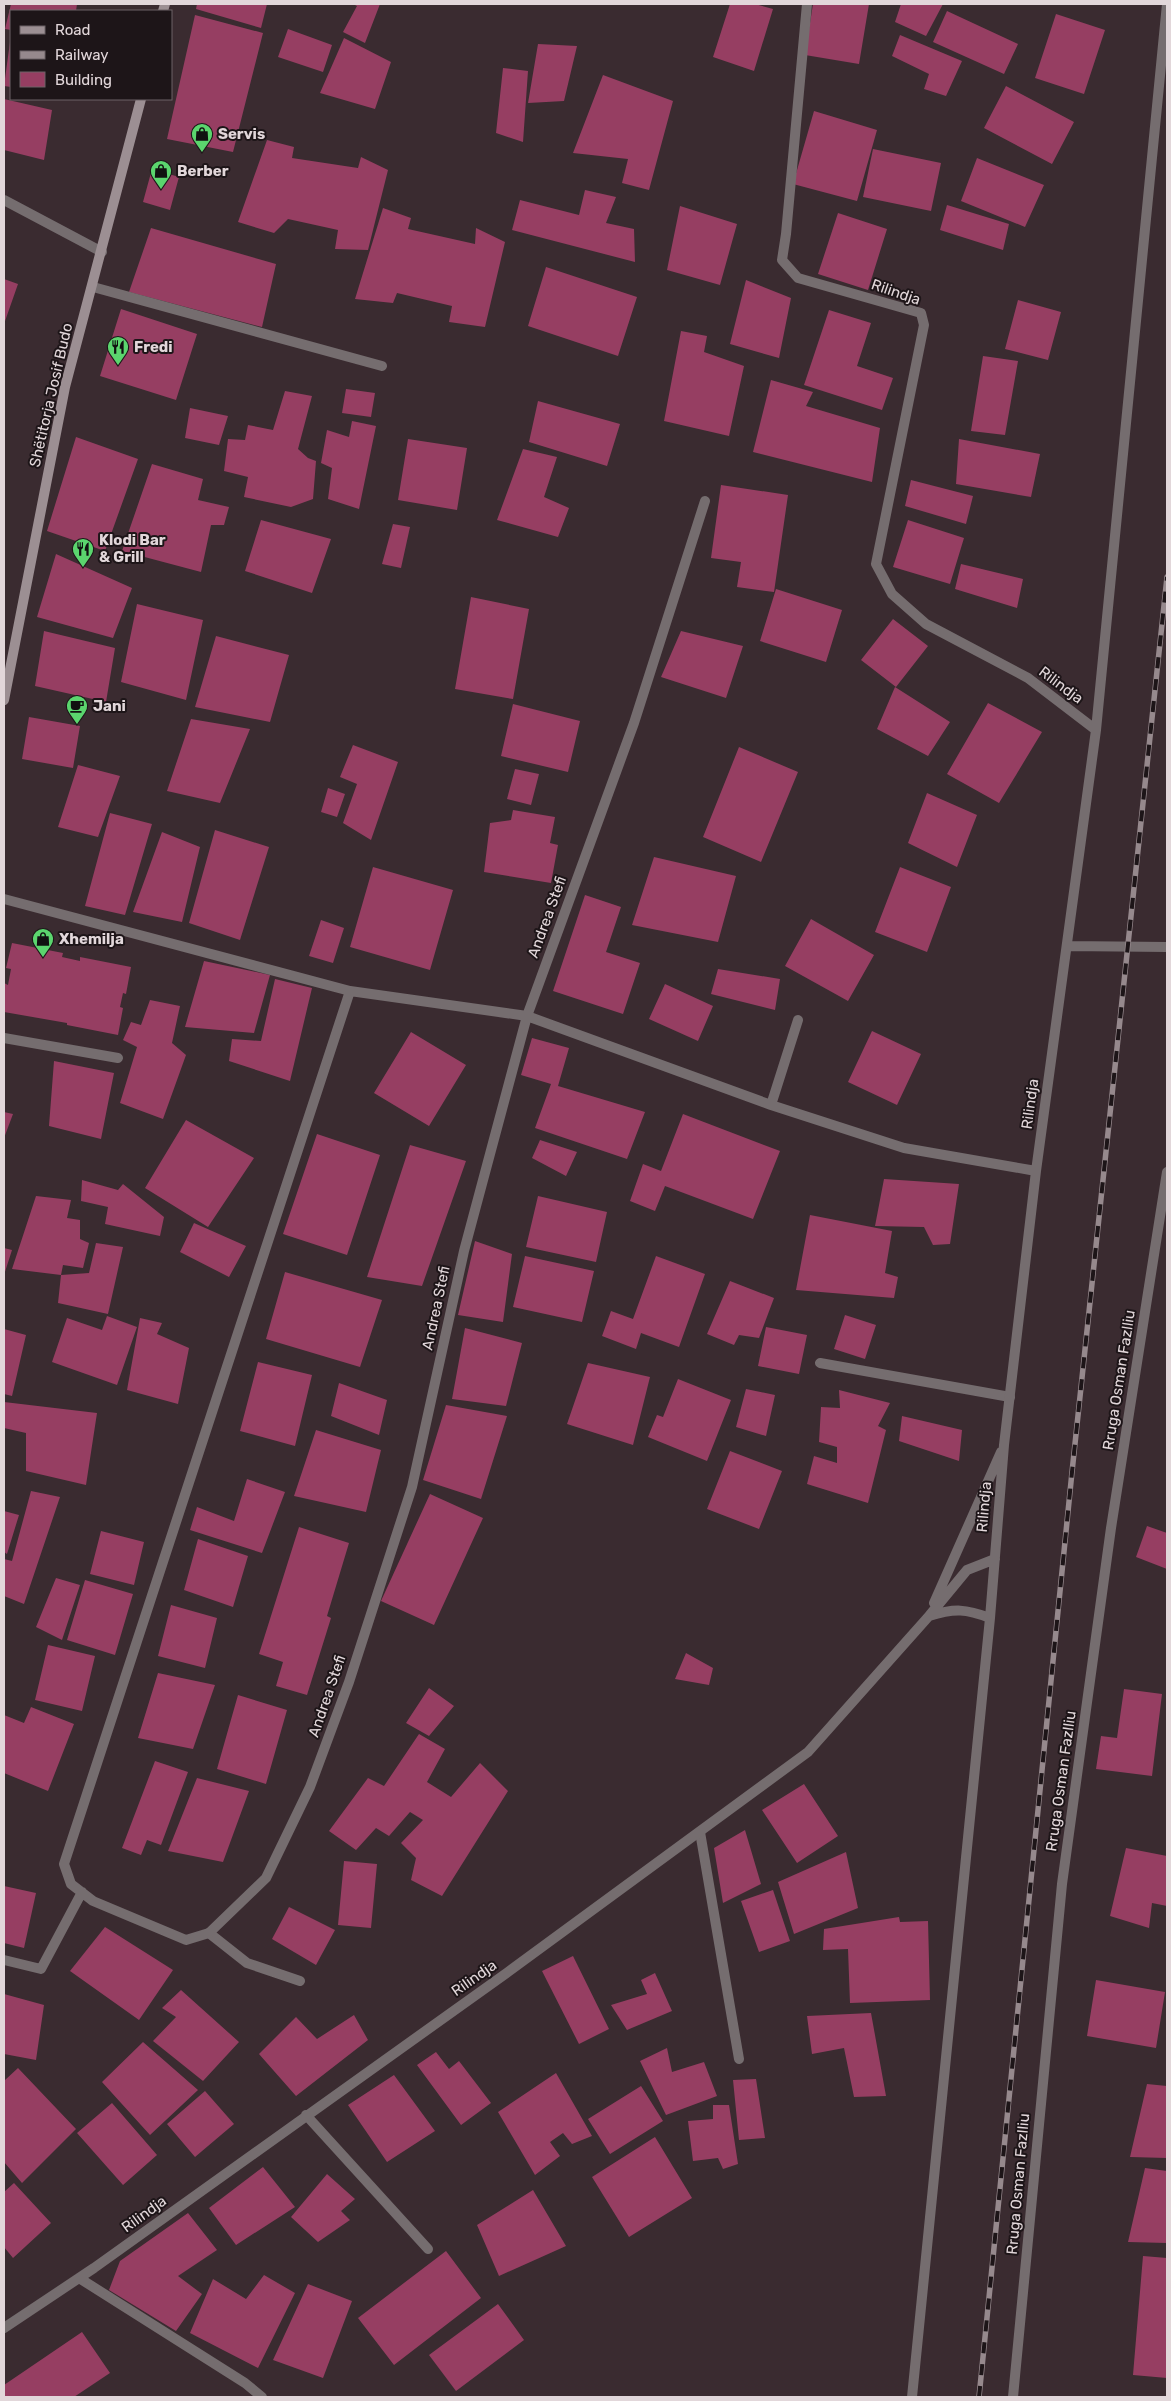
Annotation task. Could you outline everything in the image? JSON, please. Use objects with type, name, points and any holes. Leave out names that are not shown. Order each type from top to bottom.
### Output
[{"type":"main road","name":"Shëtitorja Josif Budo","points":[[4,700],[65,387],[141,100]]},
{"type":"street","name":"Rilindja","points":[[807,4],[782,260],[798,278],[921,313],[924,325],[876,564],[892,594],[926,624],[1028,678],[1096,730],[1036,1171],[1004,1445],[990,1618],[912,2397]]},
{"type":"street","points":[[1096,730],[1167,4]]},
{"type":"street","points":[[4,200],[102,252]]},
{"type":"street","points":[[92,287],[382,366]]},
{"type":"street","name":"Andrea Stefi","points":[[350,990],[64,1864],[72,1884],[93,1901],[186,1940],[210,1933],[266,1878],[310,1787],[349,1682],[412,1487],[464,1251],[527,1016],[634,723],[705,501]]},
{"type":"street","points":[[4,899],[350,990],[527,1016],[771,1105],[904,1148],[1036,1171]]},
{"type":"street","points":[[1066,946],[1167,947]]},
{"type":"street","points":[[771,1105],[798,1020]]},
{"type":"street","points":[[4,1038],[118,1058]]},
{"type":"street","name":"Rruga Osman Fazlliu","points":[[1013,2397],[1062,1884],[1111,1528],[1167,1172]]},
{"type":"street","points":[[820,1362],[1010,1396]]},
{"type":"street","points":[[929,1616],[1004,1445]]},
{"type":"street","name":"Rilindja","points":[[4,2328],[79,2278],[508,1972],[808,1752],[929,1616],[967,1570],[995,1559]]},
{"type":"street","points":[[929,1616],[947,1610],[968,1610],[990,1618]]},
{"type":"street","points":[[700,1832],[739,2059]]},
{"type":"street","points":[[4,1960],[41,1969],[82,1892]]},
{"type":"street","points":[[210,1933],[247,1963],[300,1981]]},
{"type":"street","points":[[306,2115],[428,2248]]},
{"type":"street","points":[[79,2278],[245,2383],[262,2397]]},
{"type":"building","points":[[11,4],[77,4],[76,10],[10,10],[10,30],[5,29]]},
{"type":"building","points":[[197,4],[267,4],[261,28],[196,9]]},
{"type":"building","points":[[353,4],[380,4],[365,43],[343,32],[357,6]]},
{"type":"building","points":[[730,4],[755,4],[773,9],[754,71],[713,57]]},
{"type":"building","points":[[813,4],[869,4],[859,64],[805,55]]},
{"type":"building","points":[[901,4],[943,4],[926,36],[895,22]]},
{"type":"building","points":[[947,11],[1018,44],[1004,74],[933,42]]},
{"type":"building","points":[[1056,14],[1105,30],[1084,94],[1035,78]]},
{"type":"building","points":[[195,15],[263,33],[233,152],[167,139]]},
{"type":"building","points":[[288,29],[332,45],[323,72],[278,57]]},
{"type":"building","points":[[900,35],[962,61],[946,96],[924,89],[929,74],[892,56]]},
{"type":"building","points":[[344,38],[391,62],[375,109],[320,93]]},
{"type":"building","points":[[10,42],[10,87],[4,86]]},
{"type":"building","points":[[538,44],[577,46],[564,101],[528,103]]},
{"type":"building","points":[[503,68],[528,71],[523,142],[496,133]]},
{"type":"building","points":[[603,75],[673,101],[649,190],[622,183],[628,159],[573,153]]},
{"type":"building","points":[[1006,86],[1074,122],[1052,164],[984,128]]},
{"type":"building","points":[[4,99],[52,110],[44,160],[4,150]]},
{"type":"building","points":[[814,111],[877,130],[857,201],[793,184]]},
{"type":"building","points":[[267,140],[294,147],[292,158],[358,168],[361,157],[388,170],[368,250],[335,249],[338,230],[288,219],[274,233],[238,222]]},
{"type":"building","points":[[873,149],[941,163],[931,211],[863,197]]},
{"type":"building","points":[[977,158],[1044,185],[1025,227],[961,201]]},
{"type":"building","name":"Berber","points":[[152,169],[179,177],[170,210],[143,202]]},
{"type":"building","points":[[585,190],[616,197],[606,223],[634,229],[635,262],[512,230],[520,200],[579,215]]},
{"type":"building","points":[[947,205],[1009,224],[1003,250],[940,230]]},
{"type":"building","points":[[680,206],[737,224],[720,285],[667,270]]},
{"type":"building","points":[[383,208],[411,218],[408,229],[475,244],[476,228],[505,242],[485,327],[449,322],[452,306],[397,293],[393,303],[355,299]]},
{"type":"building","points":[[838,213],[887,229],[868,290],[818,274]]},
{"type":"building","points":[[151,228],[276,264],[262,327],[129,292]]},
{"type":"building","points":[[546,267],[637,297],[618,356],[528,326]]},
{"type":"building","points":[[4,279],[18,284],[4,324]]},
{"type":"building","points":[[746,280],[791,298],[779,358],[730,344]]},
{"type":"building","points":[[1018,300],[1061,312],[1048,360],[1005,349]]},
{"type":"building","points":[[121,309],[197,334],[176,400],[100,376]]},
{"type":"building","points":[[829,310],[871,323],[857,366],[893,378],[882,410],[804,385]]},
{"type":"building","points":[[681,331],[707,336],[704,352],[744,366],[729,436],[664,421]]},
{"type":"building","points":[[983,356],[1018,361],[1005,435],[971,431]]},
{"type":"building","points":[[771,380],[813,392],[806,406],[880,428],[872,482],[753,452]]},
{"type":"building","points":[[346,389],[375,393],[371,417],[342,413]]},
{"type":"building","points":[[285,391],[312,396],[298,449],[308,458],[316,461],[313,499],[291,507],[244,497],[248,477],[224,471],[228,439],[245,440],[248,425],[273,430]]},
{"type":"building","points":[[538,401],[620,424],[607,466],[529,442]]},
{"type":"building","points":[[190,408],[228,416],[219,445],[185,438]]},
{"type":"building","points":[[352,421],[376,426],[359,509],[328,499],[332,468],[321,463],[327,430],[349,437]]},
{"type":"building","points":[[76,437],[138,459],[105,551],[47,531]]},
{"type":"building","points":[[408,439],[467,448],[457,510],[398,500]]},
{"type":"building","points":[[959,439],[1040,454],[1031,497],[956,484]]},
{"type":"building","points":[[523,449],[557,457],[544,497],[569,508],[558,537],[497,520]]},
{"type":"building","points":[[152,464],[203,479],[198,500],[229,507],[224,525],[211,525],[201,572],[122,551]]},
{"type":"building","points":[[911,480],[973,496],[966,524],[905,506]]},
{"type":"building","points":[[721,485],[788,495],[774,592],[737,587],[741,562],[711,558]]},
{"type":"building","points":[[261,520],[331,539],[312,593],[245,571]]},
{"type":"building","points":[[908,520],[964,538],[950,584],[893,567]]},
{"type":"building","points":[[393,524],[410,527],[401,568],[382,564]]},
{"type":"building","points":[[56,554],[132,588],[113,638],[37,617]]},
{"type":"building","points":[[961,564],[1023,579],[1017,608],[955,589]]},
{"type":"building","points":[[776,589],[842,610],[826,662],[760,641]]},
{"type":"building","points":[[471,597],[529,609],[513,699],[455,689]]},
{"type":"building","points":[[137,604],[203,620],[186,700],[121,682]]},
{"type":"building","points":[[893,619],[928,646],[896,687],[861,660]]},
{"type":"building","points":[[44,631],[115,648],[106,702],[35,686]]},
{"type":"building","points":[[681,631],[743,646],[726,698],[661,677]]},
{"type":"building","points":[[216,636],[289,655],[270,722],[195,707]]},
{"type":"building","points":[[895,687],[950,722],[928,756],[877,729]]},
{"type":"building","points":[[988,703],[1042,732],[999,803],[947,774]]},
{"type":"building","points":[[513,704],[580,721],[568,772],[501,756]]},
{"type":"building","points":[[29,717],[80,726],[73,768],[22,759]]},
{"type":"building","points":[[191,719],[250,729],[220,803],[167,791]]},
{"type":"building","points":[[353,745],[398,762],[371,840],[343,823],[357,784],[340,777]]},
{"type":"building","points":[[739,747],[798,772],[761,862],[703,837]]},
{"type":"building","points":[[78,765],[120,776],[98,837],[58,827]]},
{"type":"building","points":[[515,769],[539,774],[531,805],[507,799]]},
{"type":"building","points":[[328,788],[345,794],[337,817],[321,812]]},
{"type":"building","points":[[927,793],[977,815],[957,867],[908,843]]},
{"type":"building","points":[[513,810],[555,817],[550,843],[558,845],[551,883],[484,872],[490,823],[511,820]]},
{"type":"building","points":[[110,813],[152,824],[125,915],[85,906]]},
{"type":"building","points":[[215,830],[269,847],[240,940],[189,923]]},
{"type":"building","points":[[162,832],[200,847],[182,922],[133,912]]},
{"type":"building","points":[[654,857],[736,876],[718,942],[632,925]]},
{"type":"building","points":[[373,867],[453,890],[430,970],[350,947]]},
{"type":"building","points":[[900,867],[951,887],[927,952],[875,932]]},
{"type":"building","points":[[585,895],[621,907],[606,952],[640,963],[623,1014],[553,991]]},
{"type":"building","points":[[811,919],[874,955],[848,1001],[785,966]]},
{"type":"building","points":[[321,920],[344,928],[333,963],[309,956]]},
{"type":"building","points":[[12,943],[63,953],[62,957],[80,961],[80,957],[131,967],[126,994],[123,993],[120,1007],[123,1008],[118,1035],[67,1025],[67,1023],[4,1012],[4,983],[8,985],[11,969],[6,968]]},
{"type":"building","points":[[204,961],[270,975],[254,1033],[185,1027]]},
{"type":"building","points":[[718,969],[780,979],[775,1010],[711,994]]},
{"type":"building","points":[[275,979],[312,988],[290,1081],[229,1061],[232,1039],[261,1041]]},
{"type":"building","points":[[665,984],[713,1006],[698,1041],[649,1019]]},
{"type":"building","points":[[150,1000],[180,1006],[172,1043],[186,1055],[163,1119],[120,1103],[137,1047],[123,1040],[131,1022],[141,1025]]},
{"type":"building","points":[[872,1031],[921,1054],[897,1105],[848,1082]]},
{"type":"building","points":[[411,1032],[466,1065],[429,1126],[374,1093]]},
{"type":"building","points":[[532,1038],[569,1048],[558,1086],[645,1112],[627,1159],[535,1128],[551,1084],[521,1075]]},
{"type":"building","points":[[54,1061],[114,1073],[101,1139],[49,1126]]},
{"type":"building","points":[[4,1112],[13,1114],[4,1138]]},
{"type":"building","points":[[683,1114],[780,1151],[753,1219],[665,1186],[655,1211],[630,1201],[643,1164],[661,1171]]},
{"type":"building","points":[[186,1120],[254,1158],[208,1227],[145,1188]]},
{"type":"building","points":[[317,1134],[380,1155],[347,1255],[283,1234]]},
{"type":"building","points":[[540,1140],[577,1152],[566,1176],[532,1158]]},
{"type":"building","points":[[410,1145],[466,1161],[422,1286],[367,1277]]},
{"type":"building","points":[[884,1179],[959,1184],[950,1244],[933,1245],[924,1227],[875,1226]]},
{"type":"building","points":[[82,1180],[118,1190],[123,1184],[164,1217],[160,1236],[105,1224],[108,1207],[81,1201]]},
{"type":"building","points":[[36,1196],[71,1200],[67,1218],[80,1220],[80,1239],[89,1243],[83,1268],[63,1265],[61,1275],[12,1269]]},
{"type":"building","points":[[538,1196],[607,1212],[596,1262],[526,1247]]},
{"type":"building","points":[[810,1215],[892,1231],[885,1273],[898,1277],[894,1298],[796,1290]]},
{"type":"building","points":[[194,1223],[246,1246],[229,1277],[180,1252]]},
{"type":"building","points":[[475,1241],[512,1254],[503,1322],[458,1315]]},
{"type":"building","points":[[96,1243],[123,1247],[108,1314],[58,1303],[61,1275],[89,1273]]},
{"type":"building","points":[[4,1248],[12,1250],[4,1275]]},
{"type":"building","points":[[525,1256],[594,1271],[582,1322],[513,1307]]},
{"type":"building","points":[[656,1256],[705,1274],[679,1347],[641,1333],[636,1349],[602,1336],[611,1311],[633,1319]]},
{"type":"building","points":[[285,1272],[382,1300],[360,1367],[266,1339]]},
{"type":"building","points":[[730,1281],[774,1298],[759,1338],[739,1335],[734,1345],[707,1334]]},
{"type":"building","points":[[845,1315],[876,1325],[865,1359],[834,1349]]},
{"type":"building","points":[[107,1316],[137,1327],[117,1385],[52,1362],[67,1318],[102,1330]]},
{"type":"building","points":[[140,1318],[162,1323],[157,1334],[189,1348],[178,1404],[127,1390]]},
{"type":"building","points":[[766,1327],[807,1335],[799,1374],[758,1366]]},
{"type":"building","points":[[465,1328],[522,1343],[506,1406],[452,1399]]},
{"type":"building","points":[[4,1329],[26,1335],[12,1396],[4,1394]]},
{"type":"building","points":[[258,1362],[312,1375],[295,1446],[240,1431]]},
{"type":"building","points":[[588,1363],[650,1377],[633,1445],[567,1424]]},
{"type":"building","points":[[678,1379],[731,1400],[707,1461],[648,1437],[657,1415],[663,1417]]},
{"type":"building","points":[[339,1383],[387,1400],[379,1435],[331,1416]]},
{"type":"building","points":[[746,1389],[775,1395],[766,1436],[736,1427]]},
{"type":"building","points":[[839,1390],[890,1403],[878,1426],[886,1430],[868,1503],[807,1484],[814,1456],[837,1463],[837,1447],[819,1442],[821,1407],[840,1408]]},
{"type":"building","points":[[4,1402],[97,1413],[86,1485],[26,1471],[26,1433],[4,1428]]},
{"type":"building","points":[[446,1405],[507,1416],[481,1499],[423,1480]]},
{"type":"building","points":[[902,1416],[962,1430],[959,1461],[899,1441]]},
{"type":"building","points":[[316,1430],[381,1450],[366,1512],[294,1496]]},
{"type":"building","points":[[730,1451],[782,1471],[759,1529],[707,1509]]},
{"type":"building","points":[[247,1479],[285,1492],[262,1553],[190,1530],[197,1507],[234,1521]]},
{"type":"building","points":[[31,1491],[60,1497],[24,1604],[4,1596],[4,1559],[12,1561]]},
{"type":"building","points":[[430,1494],[483,1518],[434,1625],[381,1601]]},
{"type":"building","points":[[4,1511],[19,1515],[7,1554],[4,1552]]},
{"type":"building","points":[[1147,1526],[1167,1533],[1167,1569],[1136,1557]]},
{"type":"building","points":[[299,1527],[349,1543],[327,1616],[331,1618],[307,1695],[276,1686],[283,1662],[259,1654]]},
{"type":"building","points":[[101,1531],[144,1542],[134,1585],[90,1574]]},
{"type":"building","points":[[198,1539],[248,1556],[233,1607],[184,1590]]},
{"type":"building","points":[[56,1578],[80,1585],[62,1640],[36,1627]]},
{"type":"building","points":[[85,1580],[133,1594],[115,1655],[67,1640]]},
{"type":"building","points":[[171,1605],[217,1618],[205,1668],[158,1656]]},
{"type":"building","points":[[48,1645],[95,1656],[82,1711],[35,1700]]},
{"type":"building","points":[[686,1653],[713,1668],[709,1685],[675,1679]]},
{"type":"building","points":[[158,1673],[215,1685],[193,1749],[138,1738]]},
{"type":"building","points":[[429,1688],[454,1706],[429,1736],[406,1723]]},
{"type":"building","points":[[1124,1689],[1162,1694],[1152,1776],[1096,1769],[1101,1736],[1117,1738]]},
{"type":"building","points":[[238,1695],[287,1710],[266,1784],[217,1769]]},
{"type":"building","points":[[31,1707],[74,1724],[48,1791],[4,1773],[4,1715],[24,1723]]},
{"type":"building","points":[[419,1734],[445,1749],[427,1782],[451,1797],[480,1763],[508,1791],[442,1896],[411,1880],[416,1858],[401,1843],[423,1820],[410,1812],[389,1836],[376,1828],[356,1850],[329,1831],[368,1778],[384,1786]]},
{"type":"building","points":[[155,1761],[188,1772],[161,1845],[147,1840],[141,1855],[122,1848]]},
{"type":"building","points":[[197,1778],[249,1791],[223,1862],[168,1851]]},
{"type":"building","points":[[804,1784],[838,1836],[797,1863],[762,1810]]},
{"type":"building","points":[[745,1830],[761,1884],[723,1903],[714,1848]]},
{"type":"building","points":[[1126,1848],[1167,1856],[1167,1906],[1152,1903],[1149,1928],[1110,1916]]},
{"type":"building","points":[[846,1852],[858,1908],[794,1934],[778,1882]]},
{"type":"building","points":[[344,1861],[377,1864],[371,1928],[338,1925]]},
{"type":"building","points":[[4,1886],[36,1893],[24,1948],[4,1943]]},
{"type":"building","points":[[773,1890],[790,1941],[759,1952],[741,1901]]},
{"type":"building","points":[[289,1907],[335,1930],[316,1965],[272,1939]]},
{"type":"building","points":[[899,1917],[900,1922],[928,1921],[930,2000],[850,2003],[848,1949],[823,1950],[824,1929]]},
{"type":"building","points":[[105,1927],[173,1970],[139,2020],[70,1971]]},
{"type":"building","points":[[573,1956],[609,2029],[579,2044],[542,1971]]},
{"type":"building","points":[[655,1973],[672,2011],[627,2030],[611,2005],[647,1994],[641,1980]]},
{"type":"building","points":[[1096,1980],[1165,1992],[1156,2048],[1087,2036]]},
{"type":"building","points":[[181,1990],[239,2042],[203,2081],[153,2041],[176,2017],[162,2008]]},
{"type":"building","points":[[4,1994],[44,2005],[36,2060],[4,2054]]},
{"type":"building","points":[[871,2013],[886,2096],[854,2097],[844,2048],[812,2054],[807,2016]]},
{"type":"building","points":[[354,2015],[368,2040],[296,2096],[259,2054],[296,2017],[317,2039]]},
{"type":"building","points":[[143,2042],[198,2090],[150,2135],[102,2082]]},
{"type":"building","points":[[667,2048],[672,2072],[704,2062],[717,2096],[666,2115],[640,2061]]},
{"type":"building","points":[[436,2052],[449,2069],[459,2061],[491,2103],[461,2125],[417,2065]]},
{"type":"building","points":[[18,2068],[76,2129],[22,2183],[4,2162],[4,2081]]},
{"type":"building","points":[[556,2073],[592,2136],[572,2144],[563,2133],[550,2142],[560,2156],[535,2175],[498,2112]]},
{"type":"building","points":[[394,2075],[435,2131],[387,2162],[348,2105]]},
{"type":"building","points":[[756,2079],[765,2138],[739,2140],[733,2080]]},
{"type":"building","points":[[1147,2084],[1167,2086],[1167,2158],[1130,2157]]},
{"type":"building","points":[[641,2086],[663,2121],[610,2154],[588,2119]]},
{"type":"building","points":[[205,2091],[234,2124],[195,2157],[167,2124]]},
{"type":"building","points":[[112,2103],[157,2155],[123,2185],[77,2133]]},
{"type":"building","points":[[713,2105],[729,2105],[738,2164],[723,2169],[718,2158],[693,2161],[688,2121],[713,2119]]},
{"type":"building","points":[[655,2137],[692,2198],[629,2237],[592,2177]]},
{"type":"building","points":[[263,2167],[295,2207],[236,2245],[209,2208]]},
{"type":"building","points":[[1145,2168],[1167,2171],[1167,2243],[1128,2242]]},
{"type":"building","points":[[327,2174],[355,2199],[341,2211],[350,2220],[318,2242],[291,2217]]},
{"type":"building","points":[[14,2183],[51,2223],[13,2258],[4,2247],[4,2192]]},
{"type":"building","points":[[533,2190],[566,2246],[499,2276],[477,2225]]},
{"type":"building","points":[[188,2213],[217,2250],[178,2276],[202,2294],[176,2331],[109,2290],[120,2261]]},
{"type":"building","points":[[446,2251],[481,2298],[394,2365],[358,2318]]},
{"type":"building","points":[[1143,2256],[1167,2258],[1167,2378],[1133,2375]]},
{"type":"building","points":[[264,2275],[295,2293],[258,2368],[190,2333],[213,2279],[246,2299]]},
{"type":"building","points":[[308,2284],[352,2301],[323,2378],[273,2360]]},
{"type":"building","points":[[498,2304],[524,2340],[456,2391],[429,2355]]},
{"type":"building","points":[[82,2332],[110,2373],[74,2397],[4,2397],[4,2385]]},
{"type":"railway","points":[[979,2397],[1072,1472],[1167,577]]},
{"type":"place","name":"Servis","points":[[202,153]]},
{"type":"place","name":"Berber","points":[[161,190]]},
{"type":"place","name":"Fredi","points":[[118,366]]},
{"type":"place","name":"Klodi Bar & Grill","points":[[83,568]]},
{"type":"place","name":"Jani","points":[[77,725]]},
{"type":"place","name":"Xhemilja","points":[[43,958]]}]
